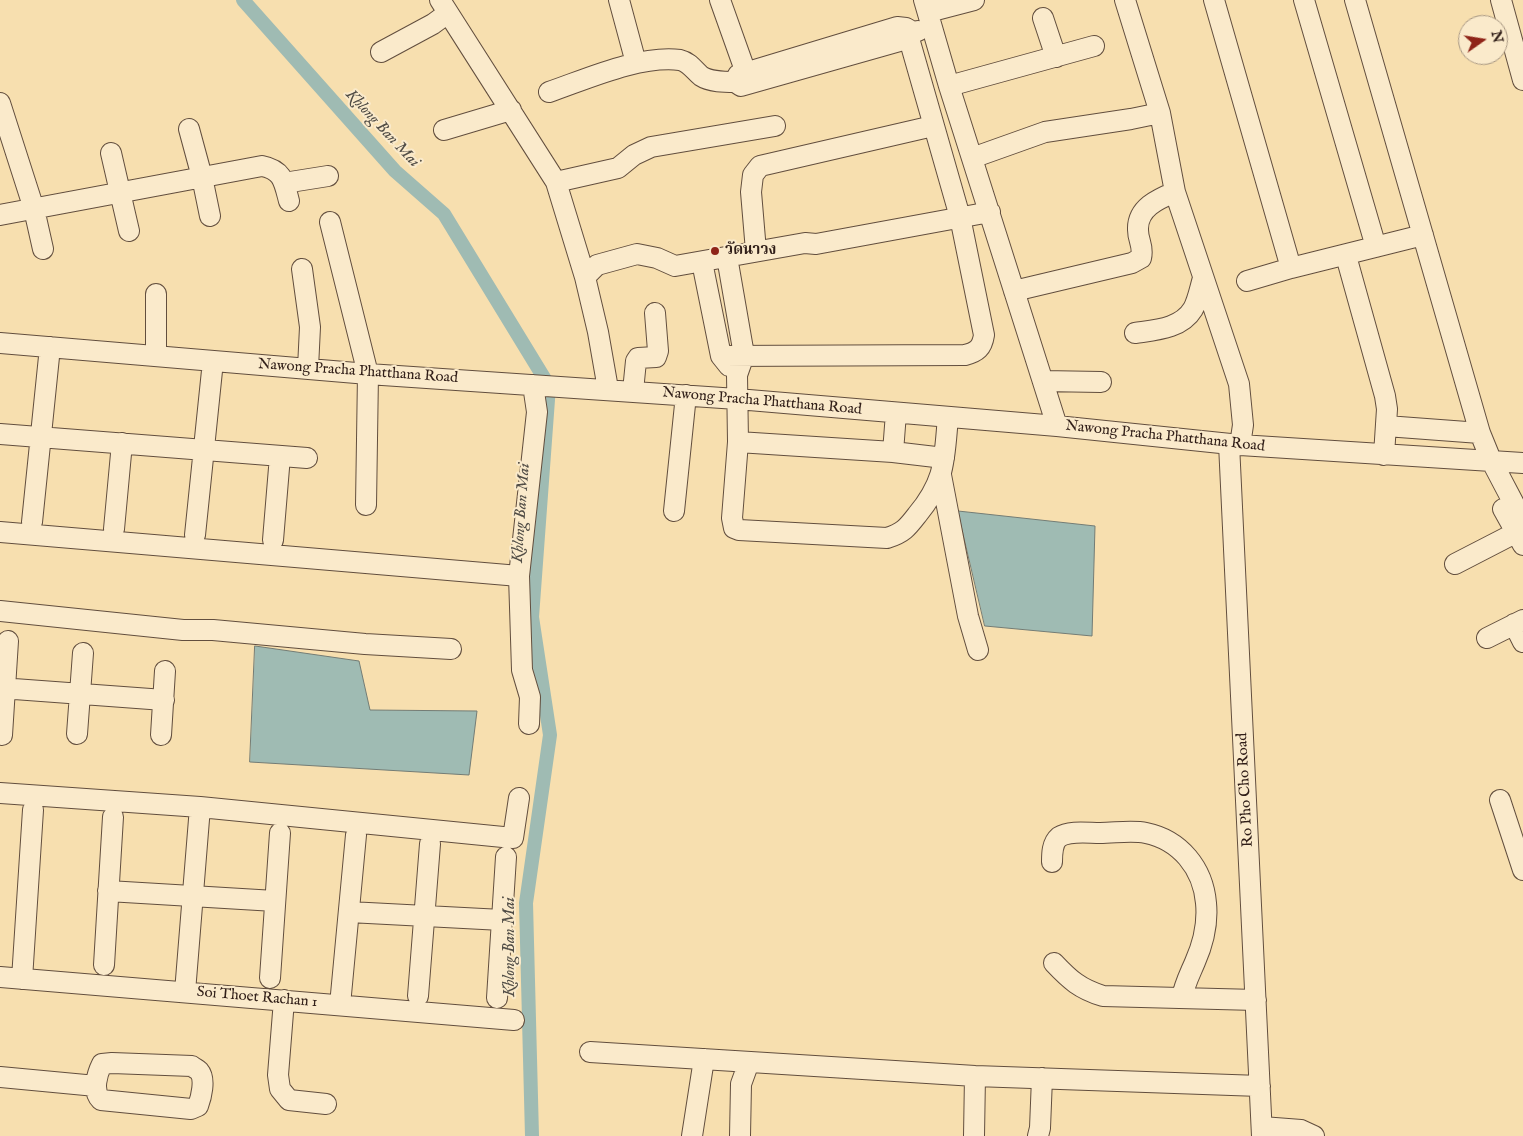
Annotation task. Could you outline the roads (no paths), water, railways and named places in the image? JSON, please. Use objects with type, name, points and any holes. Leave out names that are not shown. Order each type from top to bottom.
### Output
[{"type":"street","points":[[619,0],[636,63]]},
{"type":"street","points":[[720,0],[741,77]]},
{"type":"street","points":[[549,92],[636,63],[656,60],[681,60],[703,77],[724,82],[897,27],[919,23],[974,0]]},
{"type":"street","name":"Ro Pho Cho Road","points":[[1125,0],[1160,113],[1175,192],[1239,384],[1243,425],[1235,445],[1262,1132]]},
{"type":"street","points":[[1214,0],[1291,268]]},
{"type":"street","points":[[1304,0],[1376,247]]},
{"type":"street","points":[[1355,0],[1480,433],[1483,460],[1521,532],[1456,564]]},
{"type":"street","points":[[1501,0],[1523,80]]},
{"type":"street","points":[[381,52],[433,24],[444,6],[556,182],[585,277],[598,332],[608,390]]},
{"type":"street","points":[[1043,18],[1056,57]]},
{"type":"street","points":[[919,23],[949,86],[1057,426]]},
{"type":"street","points":[[721,356],[965,355],[976,352],[982,343],[984,335],[960,217],[933,126],[919,23]]},
{"type":"street","points":[[949,86],[1094,46]]},
{"type":"street","points":[[0,103],[34,209],[43,249]]},
{"type":"street","points":[[444,130],[511,110]]},
{"type":"street","points":[[972,158],[1045,132],[1160,113]]},
{"type":"street","points":[[556,182],[618,168],[634,155],[651,147],[775,126]]},
{"type":"street","points":[[756,252],[751,192],[753,175],[760,166],[933,126]]},
{"type":"street","points":[[189,129],[210,216]]},
{"type":"street","points":[[111,153],[129,232]]},
{"type":"street","points":[[0,215],[262,166],[272,168],[279,173],[287,192],[328,176]]},
{"type":"street","points":[[1014,291],[1132,263],[1141,258],[1143,249],[1138,230],[1140,219],[1153,202],[1175,192]]},
{"type":"street","points":[[585,277],[597,265],[637,254],[657,258],[675,266],[805,244],[816,244],[990,212]]},
{"type":"street","points":[[330,222],[368,374],[366,505]]},
{"type":"street","points":[[1247,280],[1423,235]]},
{"type":"street","points":[[1346,256],[1385,396],[1387,409],[1384,455]]},
{"type":"street","points":[[727,258],[744,355],[737,375],[738,442],[732,518],[734,528],[738,530],[887,538],[905,530],[929,501],[943,466]]},
{"type":"street","points":[[702,262],[721,356],[737,375]]},
{"type":"street","points":[[302,269],[310,327],[308,368]]},
{"type":"street","points":[[1135,333],[1170,327],[1183,319],[1192,309],[1203,278]]},
{"type":"street","points":[[156,294],[156,356]]},
{"type":"street","points":[[633,391],[636,361],[638,358],[656,357],[658,351],[655,313]]},
{"type":"street","name":"Nawong Pracha Phatthana Road","points":[[0,343],[368,374],[737,399],[1057,426],[1235,445],[1523,463]]},
{"type":"street","points":[[32,522],[50,347]]},
{"type":"street","points":[[195,535],[213,361]]},
{"type":"street","points":[[1042,381],[1101,382]]},
{"type":"street","points":[[529,724],[530,697],[522,670],[519,576],[537,412],[536,385]]},
{"type":"street","points":[[674,511],[686,395]]},
{"type":"street","points":[[893,452],[896,413]]},
{"type":"street","points":[[948,417],[943,466],[968,616],[978,650]]},
{"type":"street","points":[[1386,426],[1480,433]]},
{"type":"street","points":[[0,434],[307,458]]},
{"type":"street","points":[[738,442],[893,452],[943,466]]},
{"type":"street","points":[[114,529],[122,444]]},
{"type":"street","points":[[273,540],[280,456]]},
{"type":"street","points":[[0,532],[519,576]]},
{"type":"street","points":[[0,611],[183,630],[213,630],[356,643],[451,649]]},
{"type":"street","points":[[1487,638],[1520,628]]},
{"type":"street","points":[[2,735],[3,688],[8,641]]},
{"type":"street","points":[[77,734],[84,653]]},
{"type":"street","points":[[161,735],[165,671]]},
{"type":"street","points":[[3,688],[164,700]]},
{"type":"street","points":[[0,793],[200,807],[513,838],[519,798]]},
{"type":"street","points":[[1500,800],[1523,870]]},
{"type":"street","points":[[185,992],[200,807]]},
{"type":"street","points":[[22,979],[33,810]]},
{"type":"street","points":[[104,965],[113,817]]},
{"type":"street","points":[[270,978],[280,832]]},
{"type":"street","points":[[1052,862],[1052,851],[1057,839],[1064,834],[1077,833],[1145,833],[1162,838],[1193,861],[1204,886],[1205,922],[1203,939],[1187,979],[1182,998]]},
{"type":"street","points":[[340,1005],[356,835]]},
{"type":"street","points":[[418,996],[430,844]]},
{"type":"street","points":[[497,998],[506,857]]},
{"type":"street","points":[[108,890],[275,901]]},
{"type":"street","points":[[348,912],[502,920]]},
{"type":"street","points":[[1054,963],[1071,981],[1088,991],[1103,996],[1256,1000]]},
{"type":"street","name":"Soi Thoet Rachan 1","points":[[0,980],[22,979],[514,1020]]},
{"type":"street","points":[[284,1000],[278,1075],[280,1089],[289,1100],[326,1104]]},
{"type":"street","points":[[590,1052],[975,1076],[1260,1086]]},
{"type":"street","points":[[692,1136],[704,1059]]},
{"type":"street","points":[[740,1136],[741,1084],[749,1062]]},
{"type":"street","points":[[112,1063],[192,1066],[199,1071],[202,1078],[198,1106],[191,1109],[101,1100],[96,1092],[96,1086],[98,1071],[102,1064],[112,1063]]},
{"type":"street","points":[[974,1136],[975,1076]]},
{"type":"street","points":[[0,1077],[96,1086]]},
{"type":"street","points":[[1038,1136],[1042,1078]]},
{"type":"street","points":[[1262,1132],[1301,1130],[1314,1136]]},
{"type":"water","points":[[958,511],[1095,526],[1092,636],[985,626]]},
{"type":"water","points":[[255,646],[359,661],[370,710],[477,711],[469,775],[250,762]]},
{"type":"waterway","name":"Khlong Ban Mai","points":[[243,0],[395,171],[444,214],[549,386],[532,617],[550,735],[526,903],[532,1136]]},
{"type":"place","name":"วัดนาวง","points":[[715,251]]}]
